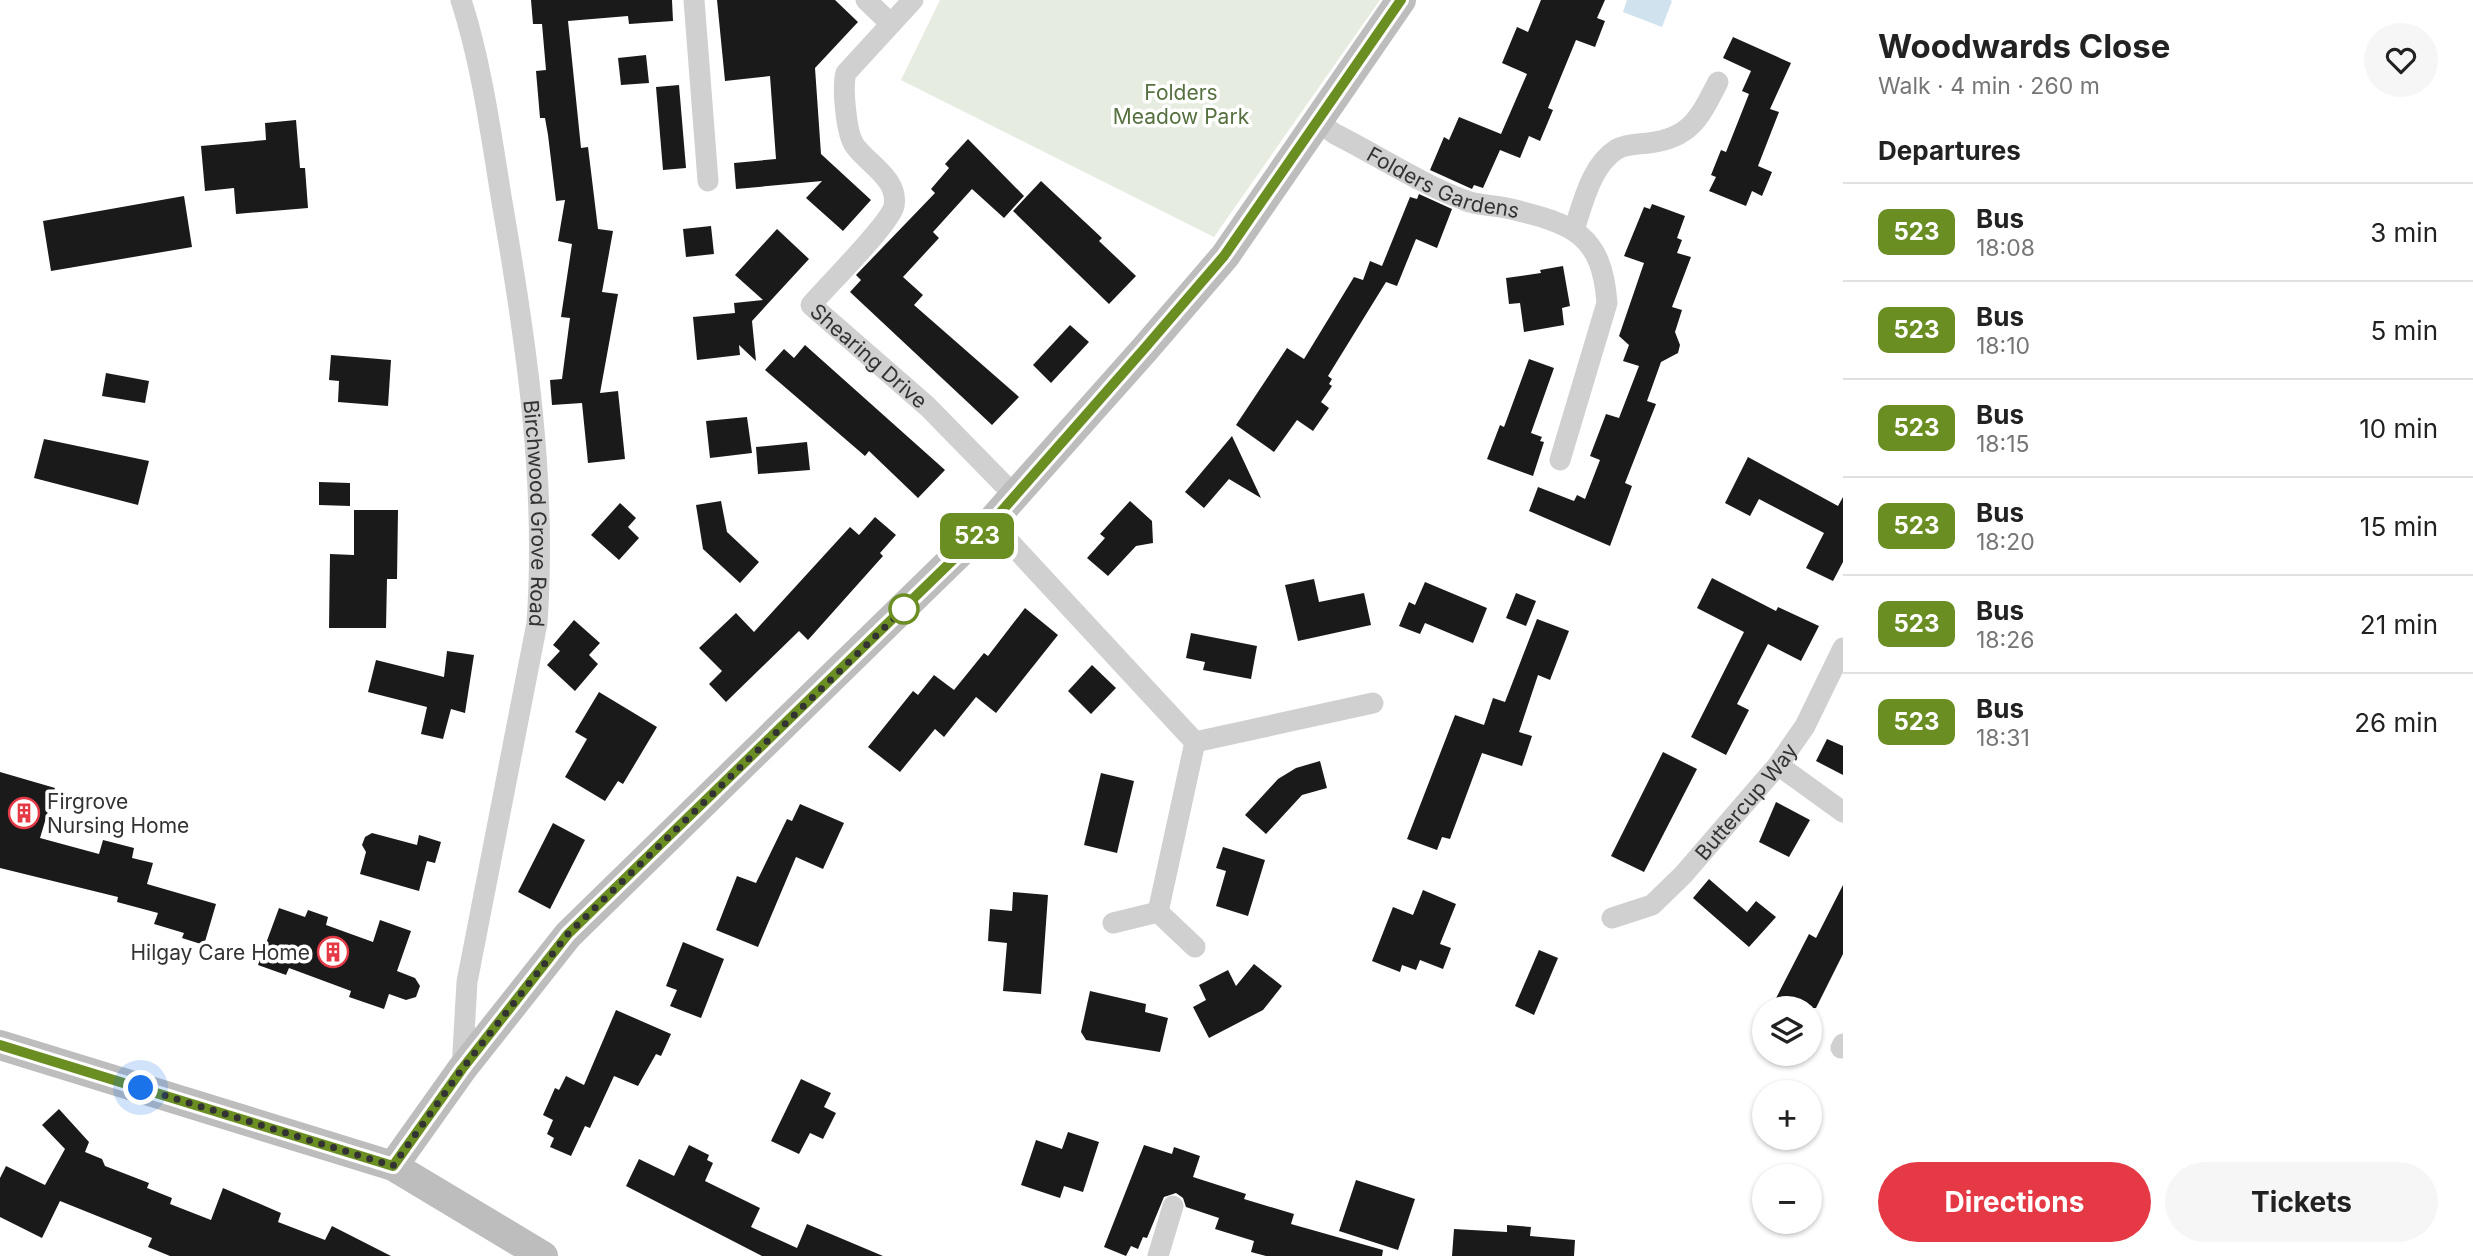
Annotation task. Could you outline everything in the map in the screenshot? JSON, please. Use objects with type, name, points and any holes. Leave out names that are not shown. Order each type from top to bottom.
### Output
[{"type":"main road","points":[[393,1166],[462,1069],[568,934],[992,522],[1224,256],[1401,0]]},
{"type":"main road","points":[[0,1045],[393,1166],[543,1256]]},
{"type":"street","name":"Birchwood Grove Road","points":[[460,0],[487,109],[528,353],[541,568],[537,623],[467,982],[462,1069]]},
{"type":"street","points":[[694,0],[708,181]]},
{"type":"street","points":[[866,0],[891,24]]},
{"type":"street","name":"Shearing Drive","points":[[913,0],[846,73],[842,85],[853,144],[891,183],[894,206],[883,224],[811,305],[928,407],[1015,496]]},
{"type":"street","points":[[1560,460],[1607,303],[1605,278],[1590,242],[1574,230],[1592,179],[1618,148],[1677,138],[1701,116],[1717,82]]},
{"type":"street","name":"Folders Gardens","points":[[1317,121],[1335,134],[1465,201],[1511,209],[1574,230]]},
{"type":"street","points":[[992,522],[1195,742]]},
{"type":"street","name":"Buttercup Way","points":[[1612,918],[1652,905],[1683,875],[1778,765],[1805,726],[1843,648]]},
{"type":"street","points":[[1195,742],[1373,703]]},
{"type":"street","points":[[1158,912],[1195,742]]},
{"type":"street","points":[[1778,765],[1843,812]]},
{"type":"street","points":[[1113,923],[1158,912]]},
{"type":"street","points":[[1158,912],[1195,947]]},
{"type":"street","points":[[1158,1256],[1173,1206]]},
{"type":"green space","name":"Folders Meadow Park","points":[[940,0],[1380,0],[1214,237],[901,80]]},
{"type":"water","points":[[1627,0],[1672,1],[1662,27],[1623,12]]},
{"type":"building","points":[[531,0],[672,0],[673,21],[629,24],[628,16],[568,21],[581,148],[588,147],[598,229],[613,231],[602,292],[618,294],[600,393],[618,391],[625,459],[588,463],[582,403],[552,405],[550,380],[562,379],[570,318],[561,317],[572,244],[558,241],[565,200],[556,201],[545,118],[540,118],[536,71],[546,70],[542,24],[533,24]]},
{"type":"building","points":[[717,0],[835,0],[858,22],[815,68],[821,154],[871,200],[843,231],[806,198],[822,181],[736,189],[734,163],[776,159],[770,76],[725,81]]},
{"type":"building","points":[[1541,0],[1605,0],[1597,18],[1605,21],[1595,47],[1576,40],[1548,108],[1553,110],[1540,141],[1529,136],[1520,158],[1500,150],[1483,188],[1474,185],[1472,189],[1430,170],[1444,137],[1449,140],[1459,117],[1501,134],[1527,74],[1502,63],[1517,27],[1528,32]]},
{"type":"building","points":[[1733,37],[1791,63],[1770,109],[1779,112],[1758,166],[1772,172],[1762,196],[1752,191],[1746,206],[1709,191],[1716,177],[1711,175],[1721,150],[1726,152],[1749,94],[1742,91],[1751,71],[1723,58]]},
{"type":"building","points":[[646,55],[649,83],[621,85],[618,58]]},
{"type":"building","points":[[679,85],[686,168],[663,170],[656,87]]},
{"type":"building","points":[[296,120],[300,168],[305,168],[308,208],[236,214],[234,188],[205,191],[201,146],[266,140],[265,123]]},
{"type":"building","points":[[968,139],[1024,196],[1004,218],[972,189],[933,232],[939,238],[903,277],[923,295],[914,305],[1019,397],[992,425],[850,292],[861,280],[856,275],[935,193],[931,189],[949,168],[945,164]]},
{"type":"building","points":[[1041,181],[1102,238],[1099,241],[1136,276],[1109,304],[1013,211]]},
{"type":"building","points":[[1419,194],[1452,209],[1437,248],[1416,239],[1397,286],[1386,282],[1328,376],[1332,379],[1329,384],[1332,386],[1321,402],[1329,408],[1313,431],[1297,420],[1274,452],[1236,425],[1287,348],[1304,359],[1354,277],[1363,280],[1370,261],[1382,266],[1410,197],[1417,199]]},
{"type":"building","points":[[184,196],[192,247],[51,271],[43,221]]},
{"type":"building","points":[[1652,204],[1685,216],[1677,238],[1682,240],[1677,253],[1691,257],[1672,307],[1682,310],[1675,332],[1680,345],[1678,353],[1661,362],[1647,401],[1656,404],[1625,483],[1632,486],[1610,546],[1529,511],[1538,487],[1574,501],[1577,495],[1585,499],[1600,460],[1590,456],[1606,414],[1619,418],[1639,366],[1623,361],[1629,345],[1619,336],[1644,263],[1624,256],[1644,207],[1650,209]]},
{"type":"building","points":[[711,226],[714,254],[686,257],[683,229]]},
{"type":"building","points":[[777,229],[809,259],[752,321],[756,361],[739,345],[740,355],[697,360],[693,317],[735,313],[734,303],[763,300],[735,275]]},
{"type":"building","points":[[1563,266],[1570,306],[1562,308],[1564,325],[1524,332],[1520,303],[1509,304],[1506,278],[1541,273],[1540,270]]},
{"type":"building","points":[[1070,325],[1089,342],[1051,383],[1033,365]]},
{"type":"building","points":[[805,345],[945,470],[918,498],[869,451],[865,456],[765,370],[784,349],[794,358]]},
{"type":"building","points":[[331,355],[391,360],[388,406],[338,402],[339,381],[329,380]]},
{"type":"building","points":[[1529,359],[1554,368],[1531,433],[1542,437],[1540,441],[1544,442],[1533,476],[1487,459],[1500,425],[1504,427]]},
{"type":"building","points":[[106,373],[149,381],[145,403],[102,396]]},
{"type":"building","points":[[747,417],[752,453],[710,458],[706,421]]},
{"type":"building","points":[[1232,436],[1261,498],[1229,479],[1204,508],[1185,492]]},
{"type":"building","points":[[44,439],[149,461],[138,505],[34,478]]},
{"type":"building","points":[[807,442],[810,470],[758,474],[756,447]]},
{"type":"building","points":[[1748,457],[1838,506],[1843,497],[1843,562],[1833,581],[1806,568],[1824,533],[1759,499],[1750,516],[1725,503]]},
{"type":"building","points":[[319,482],[350,483],[350,506],[319,505]]},
{"type":"building","points":[[721,501],[727,532],[759,562],[740,583],[703,549],[696,505]]},
{"type":"building","points":[[1130,501],[1152,521],[1153,543],[1136,546],[1108,576],[1087,558],[1105,538],[1100,534]]},
{"type":"building","points":[[620,503],[636,518],[628,527],[639,538],[619,560],[591,535]]},
{"type":"building","points":[[354,510],[398,510],[397,579],[387,579],[386,628],[329,628],[330,554],[354,555]]},
{"type":"building","points":[[875,517],[896,535],[880,553],[883,556],[808,640],[799,631],[726,702],[709,684],[722,671],[699,648],[736,613],[754,632],[850,527],[859,535]]},
{"type":"building","points":[[1712,578],[1776,611],[1778,607],[1819,626],[1801,661],[1768,644],[1737,704],[1749,710],[1726,755],[1691,737],[1744,632],[1697,608]]},
{"type":"building","points":[[1314,579],[1319,602],[1364,593],[1371,625],[1298,641],[1285,585]]},
{"type":"building","points":[[1425,582],[1487,608],[1473,643],[1425,623],[1420,634],[1399,626],[1409,602],[1415,605]]},
{"type":"building","points":[[1516,593],[1536,601],[1526,626],[1506,618]]},
{"type":"building","points":[[1025,608],[1058,635],[996,713],[976,697],[944,737],[935,729],[900,772],[868,747],[913,691],[918,695],[934,675],[954,690],[984,653],[988,656]]},
{"type":"building","points":[[1537,619],[1569,631],[1550,680],[1538,675],[1519,732],[1532,736],[1522,766],[1482,753],[1450,839],[1442,837],[1437,850],[1407,839],[1455,715],[1484,725],[1493,698],[1505,702]]},
{"type":"building","points":[[574,620],[600,643],[589,655],[598,664],[575,691],[547,665],[560,651],[553,645]]},
{"type":"building","points":[[1191,633],[1257,646],[1251,679],[1203,670],[1205,662],[1186,658]]},
{"type":"building","points":[[447,651],[474,655],[465,713],[451,709],[443,739],[421,734],[427,707],[368,692],[376,660],[444,677]]},
{"type":"building","points":[[1092,665],[1116,688],[1091,714],[1068,691]]},
{"type":"building","points":[[599,692],[657,727],[623,784],[618,781],[605,801],[565,777],[587,739],[575,732]]},
{"type":"building","points":[[1827,739],[1843,746],[1843,775],[1816,761]]},
{"type":"building","points":[[1663,752],[1697,769],[1644,872],[1611,856]]},
{"type":"building","points":[[1320,761],[1327,788],[1302,795],[1266,834],[1245,815],[1278,779],[1296,768]]},
{"type":"building","points":[[0,772],[55,788],[40,838],[99,854],[103,840],[134,848],[132,858],[153,863],[147,884],[216,904],[204,945],[182,938],[184,933],[154,924],[158,913],[117,902],[118,897],[0,868]]},
{"type":"building","points":[[1101,773],[1134,781],[1117,853],[1084,845]]},
{"type":"building","points":[[1776,802],[1810,820],[1789,857],[1759,842]]},
{"type":"building","points":[[800,804],[844,823],[823,869],[796,857],[758,947],[716,930],[737,876],[756,883],[787,819],[792,821]]},
{"type":"building","points":[[553,823],[585,840],[550,909],[518,892]]},
{"type":"building","points":[[372,833],[417,845],[419,835],[441,842],[435,863],[427,861],[419,891],[360,874],[366,852],[362,845],[365,837]]},
{"type":"building","points":[[1223,847],[1265,860],[1248,916],[1216,906],[1226,871],[1216,868]]},
{"type":"building","points":[[1709,879],[1747,912],[1756,901],[1776,917],[1749,947],[1693,898]]},
{"type":"building","points":[[1843,885],[1843,954],[1822,996],[1777,996],[1809,934],[1816,938]]},
{"type":"building","points":[[1423,890],[1456,904],[1440,944],[1451,948],[1443,969],[1420,960],[1416,970],[1402,965],[1400,972],[1372,961],[1393,907],[1413,915]]},
{"type":"building","points":[[1013,892],[1048,895],[1041,994],[1003,991],[1007,943],[988,941],[990,909],[1012,911]]},
{"type":"building","name":"Hilgay Care Home","points":[[279,908],[305,917],[308,910],[328,917],[326,925],[373,942],[380,920],[411,931],[397,971],[415,978],[420,986],[416,997],[406,1000],[389,994],[384,1009],[349,997],[351,991],[289,968],[286,975],[258,965]]},
{"type":"building","points":[[683,942],[724,959],[701,1018],[670,1006],[677,990],[666,986]]},
{"type":"building","points":[[1539,950],[1558,958],[1534,1015],[1515,1006]]},
{"type":"building","points":[[1254,964],[1282,986],[1263,1010],[1209,1038],[1193,1007],[1206,1000],[1199,985],[1228,970],[1236,986]]},
{"type":"building","points":[[1090,991],[1146,1004],[1145,1012],[1168,1018],[1160,1052],[1086,1040],[1081,1032]]},
{"type":"building","points":[[616,1010],[671,1034],[661,1056],[656,1054],[638,1086],[614,1076],[590,1128],[585,1126],[571,1156],[550,1147],[554,1138],[547,1134],[553,1120],[543,1115],[555,1088],[559,1090],[566,1076],[584,1085]]},
{"type":"building","points":[[801,1079],[831,1093],[824,1107],[836,1113],[823,1139],[810,1133],[799,1154],[771,1141]]},
{"type":"building","points":[[59,1109],[89,1142],[85,1152],[102,1159],[105,1166],[149,1183],[147,1188],[172,1198],[170,1204],[211,1220],[223,1188],[281,1213],[278,1222],[325,1240],[332,1226],[391,1256],[170,1256],[148,1247],[152,1238],[60,1201],[42,1238],[0,1217],[0,1178],[6,1166],[45,1185],[65,1149],[42,1125]]},
{"type":"building","points":[[1068,1132],[1099,1142],[1083,1192],[1064,1186],[1060,1198],[1021,1185],[1036,1140],[1062,1149]]},
{"type":"building","points":[[689,1145],[709,1155],[707,1160],[713,1163],[705,1181],[760,1208],[751,1227],[797,1248],[807,1224],[883,1256],[762,1256],[626,1186],[639,1159],[674,1176]]},
{"type":"building","points":[[1144,1145],[1172,1154],[1174,1147],[1200,1156],[1193,1177],[1246,1194],[1244,1199],[1294,1214],[1291,1224],[1383,1250],[1382,1256],[1266,1256],[1251,1252],[1254,1241],[1215,1229],[1219,1218],[1186,1207],[1183,1198],[1176,1193],[1164,1197],[1147,1238],[1143,1237],[1138,1249],[1131,1246],[1126,1256],[1104,1247]]},
{"type":"building","points":[[1356,1180],[1415,1199],[1398,1250],[1339,1231]]},
{"type":"building","points":[[1507,1225],[1531,1227],[1530,1236],[1575,1240],[1574,1256],[1452,1256],[1454,1229],[1507,1232]]},
{"type":"bus line","name":"523","points":[[0,1045],[393,1166],[462,1069],[568,934],[835,678],[992,522],[1144,349],[1224,256],[1401,0]]},
{"type":"place","name":"Firgrove Nursing Home","points":[[24,813]]},
{"type":"place","name":"Hilgay Care Home","points":[[333,952]]},
{"type":"route","points":[[141,1088],[393,1166],[462,1069],[568,934],[913,600],[904,609]]}]
